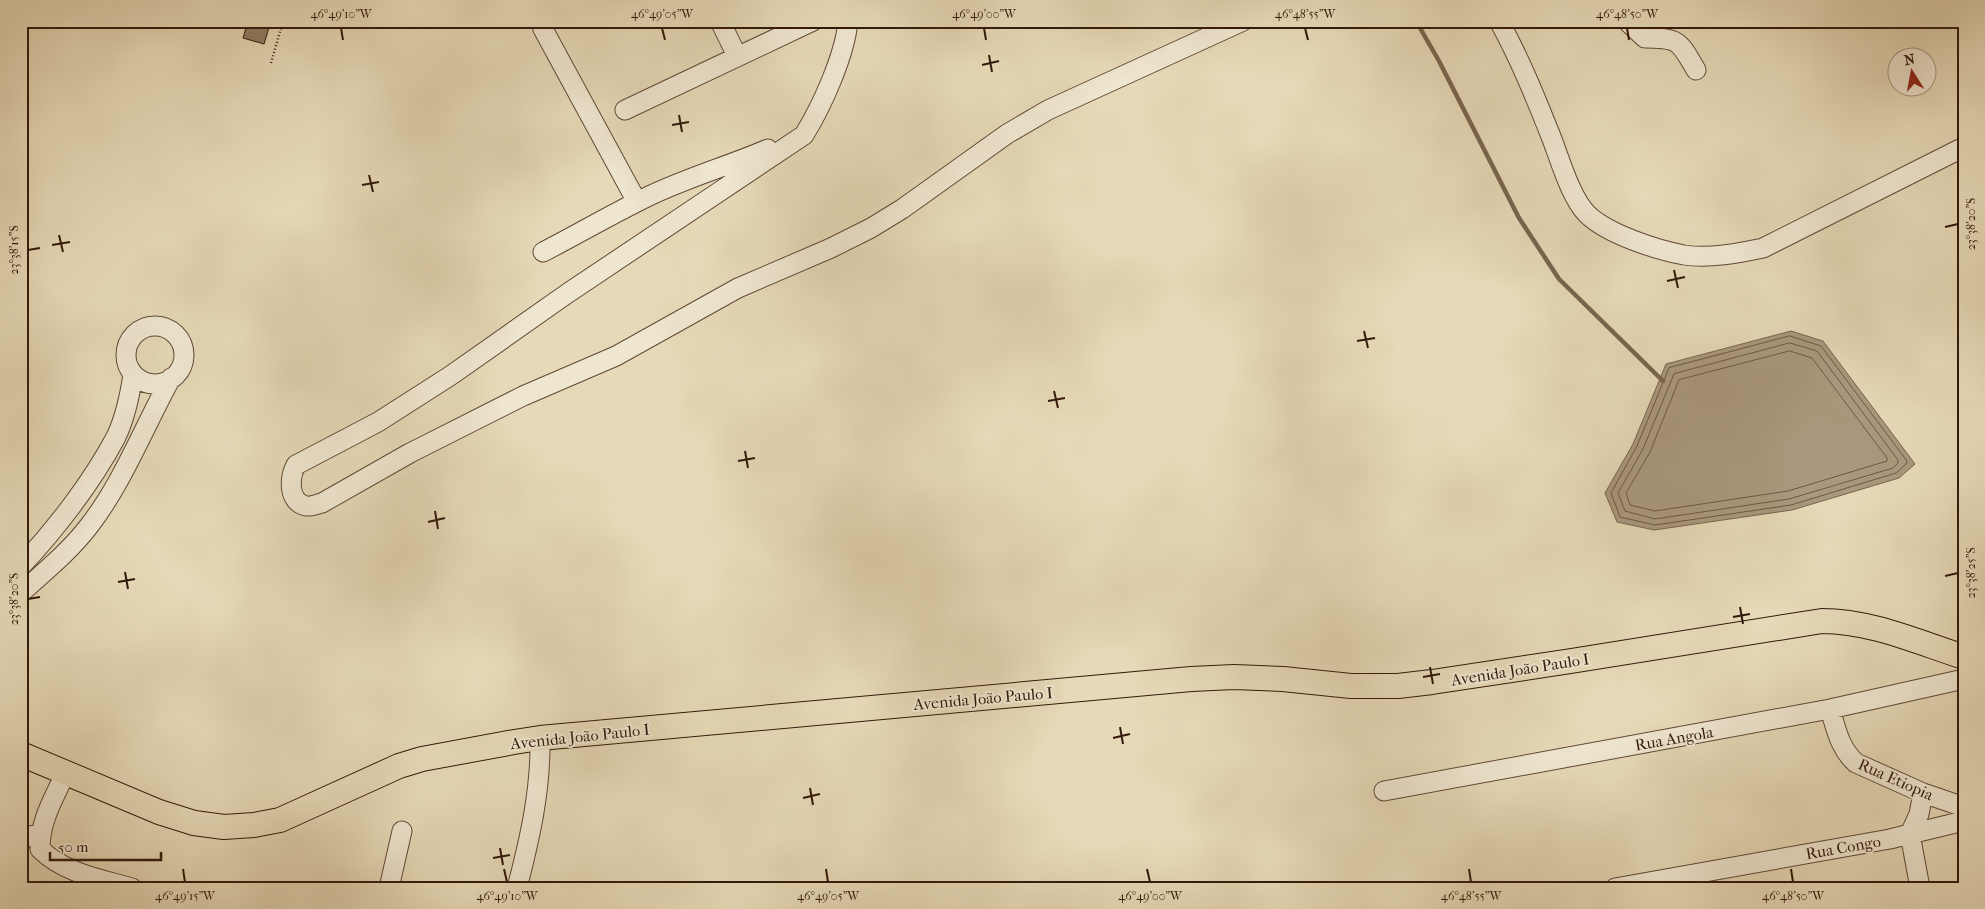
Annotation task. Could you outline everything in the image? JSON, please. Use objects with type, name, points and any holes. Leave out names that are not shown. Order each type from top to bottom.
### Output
[{"type":"main road","name":"Avenida João Paulo I","points":[[21,754],[159,812],[194,823],[224,827],[254,825],[280,820],[399,766],[422,759],[540,738],[1191,679],[1234,677],[1283,679],[1352,686],[1398,686],[1571,661],[1822,621],[1844,621],[1865,624],[1964,657]]},
{"type":"street","points":[[541,21],[543,29],[637,202]]},
{"type":"street","points":[[720,21],[737,56]]},
{"type":"street","points":[[625,110],[813,21]]},
{"type":"street","points":[[848,21],[847,38],[815,118],[804,135],[568,293],[450,376],[378,422],[296,465],[290,482],[300,504],[309,507],[322,503],[410,452],[523,396],[616,356],[738,288],[831,248],[902,209],[1007,134],[1048,110],[1243,21]]},
{"type":"street","points":[[1499,21],[1533,93],[1571,189],[1587,214],[1607,228],[1631,240],[1685,255],[1731,255],[1763,248],[1964,147]]},
{"type":"street","points":[[1627,21],[1645,38],[1671,39],[1682,47],[1696,70]]},
{"type":"street","points":[[543,252],[637,202],[700,174],[731,164],[804,135]]},
{"type":"street","points":[[21,566],[42,544],[92,476],[116,435],[130,394],[133,374],[126,359],[128,343],[132,336],[146,327],[163,326],[176,335],[183,350],[181,366],[171,378],[102,507],[76,542],[60,559],[21,593]]},
{"type":"street","points":[[133,374],[147,382],[155,383],[171,378]]},
{"type":"street","name":"Rua Angola","points":[[1384,791],[1830,709],[1964,680]]},
{"type":"street","name":"Rua Etiopia","points":[[1830,709],[1842,746],[1848,756],[1856,763],[1922,793],[1964,807]]},
{"type":"street","points":[[517,888],[532,829],[537,800],[540,738]]},
{"type":"street","points":[[66,772],[43,822],[40,833],[40,849],[51,860],[84,875],[132,888]]},
{"type":"street","points":[[1920,888],[1910,834],[1919,814],[1922,793]]},
{"type":"street","name":"Rua Congo","points":[[1615,888],[1890,839],[1964,821]]},
{"type":"street","points":[[389,888],[402,831]]},
{"type":"street","points":[[21,838],[40,833]]},
{"type":"path","points":[[271,63],[283,21]]},
{"type":"water","points":[[1791,331],[1823,341],[1915,464],[1899,478],[1792,510],[1654,530],[1617,522],[1605,493],[1633,444],[1666,364]]},
{"type":"building","points":[[248,21],[271,21],[264,44],[243,38]]},
{"type":"waterway","points":[[1416,21],[1439,61],[1519,218],[1559,279],[1663,381]]}]
